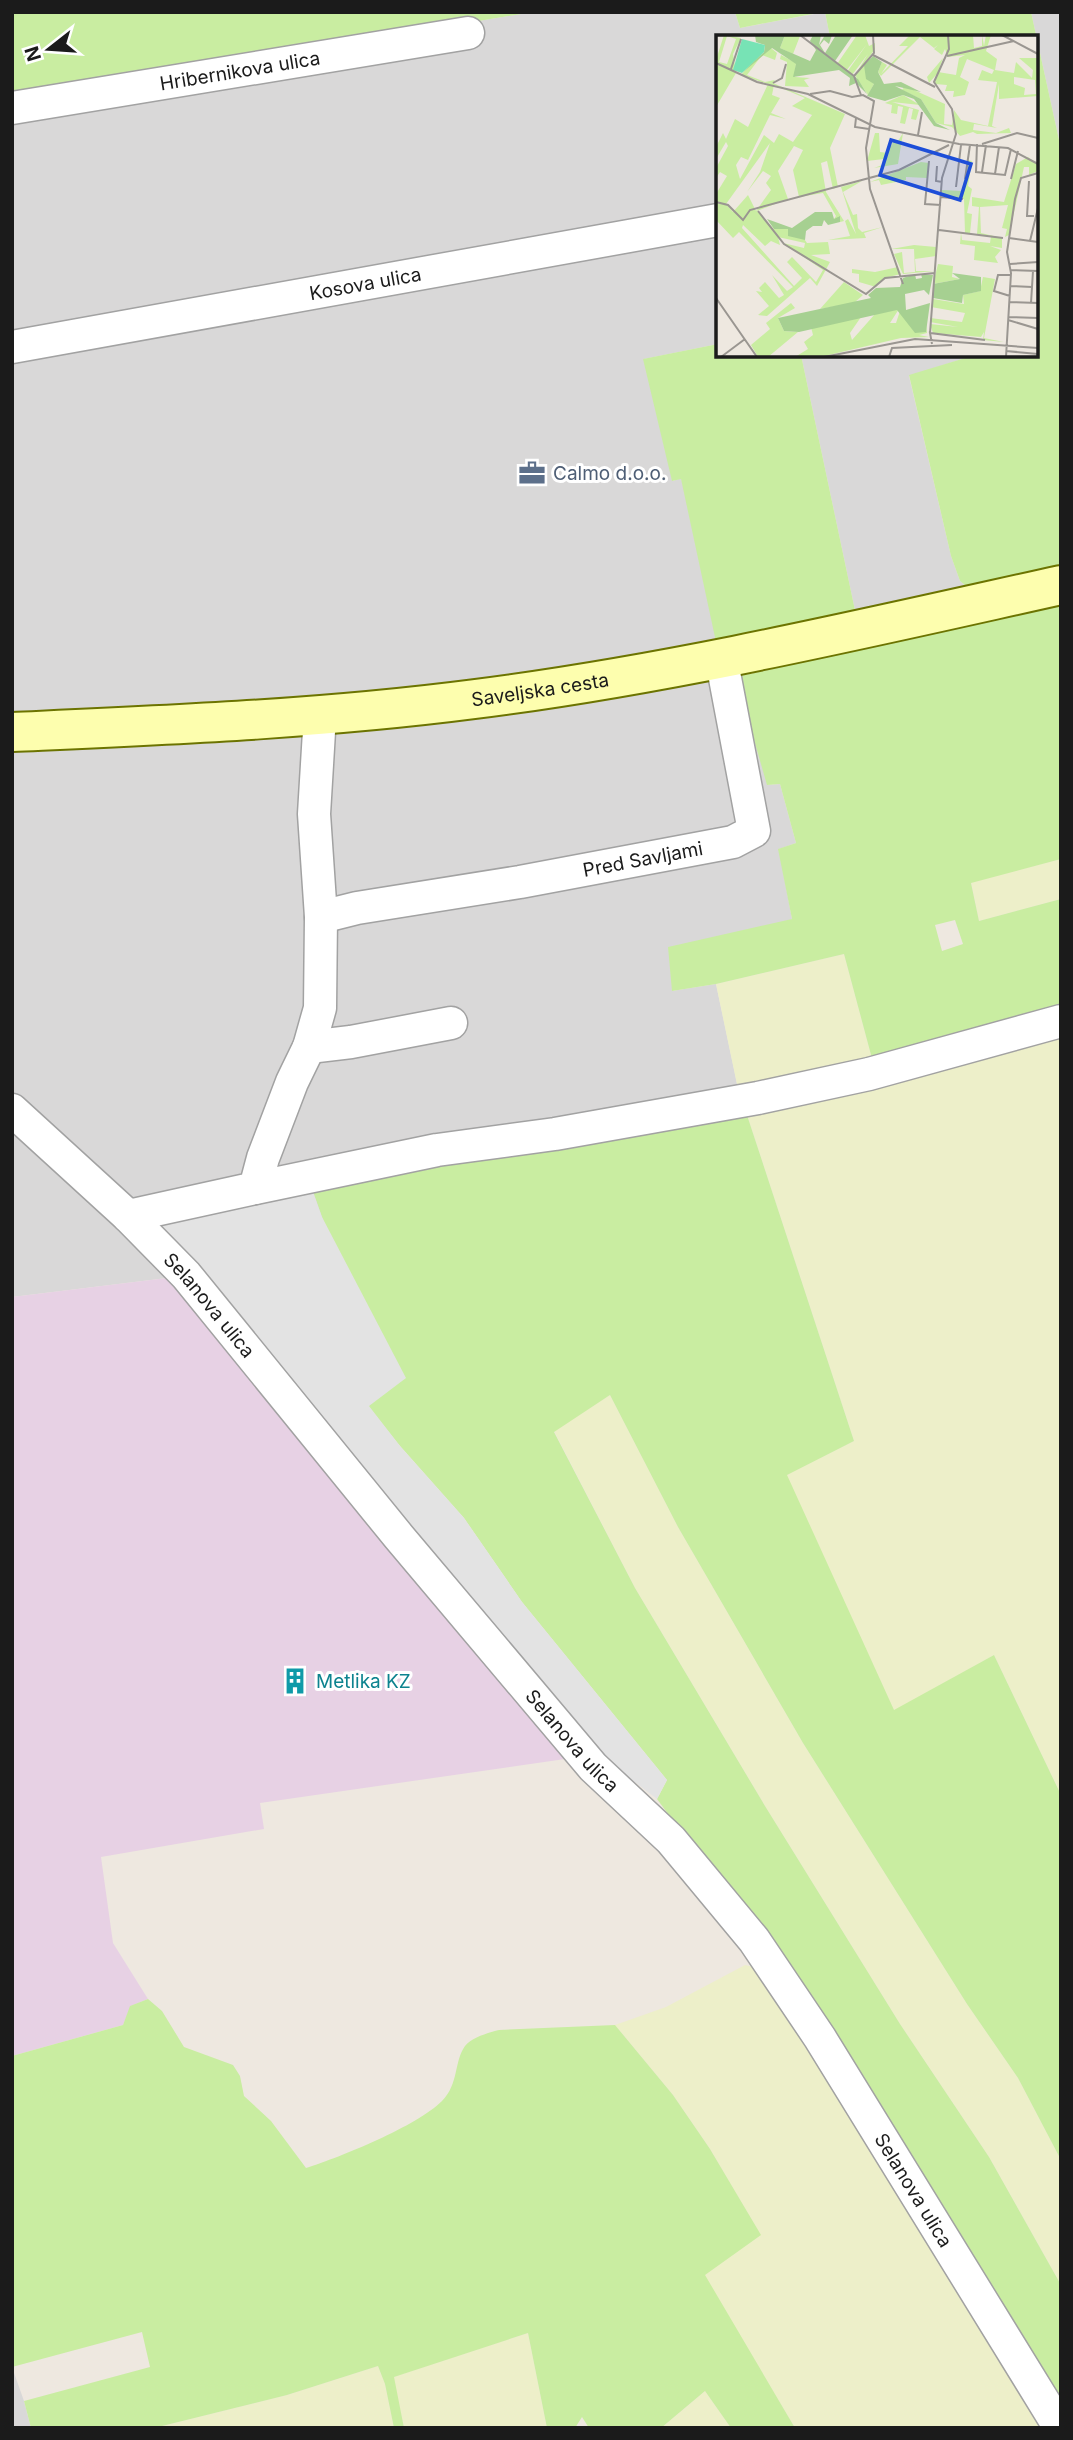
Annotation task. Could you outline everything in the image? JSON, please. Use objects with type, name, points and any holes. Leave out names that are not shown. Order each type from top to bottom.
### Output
[{"type":"street","name":"Hribernikova ulica","points":[[12,108],[468,33]]},
{"type":"street","name":"Kosova ulica","points":[[12,348],[716,220]]},
{"type":"street","name":"Saveljska cesta","points":[[12,732],[320,715],[488,697],[618,677],[722,657],[1061,585]]},
{"type":"street","name":"Pred Savljami","points":[[321,916],[733,842],[754,831],[722,657]]},
{"type":"street","points":[[255,1188],[263,1158],[292,1082],[309,1047],[320,1009],[321,916],[314,814],[320,715]]},
{"type":"street","points":[[128,1216],[437,1150],[555,1134],[758,1098],[869,1074],[1061,1021]]},
{"type":"street","points":[[309,1047],[451,1023]]},
{"type":"street","name":"Selanova ulica","points":[[12,1110],[128,1216],[186,1275],[399,1537],[593,1767],[671,1840],[754,1940],[820,2038],[1060,2428]]},
{"type":"shaded area","points":[[533,12],[735,12],[740,28],[825,12],[830,35],[716,35],[716,344],[644,359],[673,481],[681,478],[768,785],[780,784],[796,843],[779,849],[792,919],[672,991],[716,984],[739,1093],[167,1278],[12,1297],[12,99]]},
{"type":"shaded area","points":[[1031,12],[1061,12],[1061,149],[1038,35]]},
{"type":"shaded area","points":[[801,357],[969,357],[909,376],[951,556],[960,581],[972,591],[856,615]]},
{"type":"shaded area","points":[[311,1186],[322,1217],[406,1378],[369,1406],[400,1446],[464,1518],[522,1602],[667,1780],[657,1799],[602,1757],[152,1219]]},
{"type":"shaded area","points":[[167,1278],[565,1759],[260,1803],[264,1829],[101,1857],[113,1943],[148,1999],[131,2006],[123,2025],[12,2056],[12,1297]]},
{"type":"shaded area","points":[[12,2367],[24,2401],[31,2428],[12,2428]]},
{"type":"green space","points":[[12,12],[533,12],[12,99]]},
{"type":"green space","points":[[735,12],[823,12],[740,28]]},
{"type":"green space","points":[[825,12],[1031,12],[1036,35],[830,35]]},
{"type":"green space","points":[[1038,44],[1061,149],[1061,570],[972,591],[960,581],[951,556],[909,375],[968,357],[1038,357]]},
{"type":"green space","points":[[716,344],[716,357],[801,357],[856,615],[716,642],[681,479],[672,481],[643,359]]},
{"type":"green space","points":[[1061,604],[1061,859],[971,883],[979,921],[1061,899],[1061,1013],[874,1066],[844,954],[716,984],[672,991],[668,947],[792,919],[778,849],[796,843],[780,784],[767,785],[736,677]],"holes":[[[955,920],[963,944],[942,951],[935,925]]]},
{"type":"green space","points":[[1061,859],[1061,899],[979,921],[971,882]]},
{"type":"green space","points":[[844,954],[874,1066],[739,1094],[716,984]]},
{"type":"green space","points":[[1061,1030],[1061,1795],[994,1655],[894,1711],[786,1475],[854,1441],[745,1109]]},
{"type":"green space","points":[[745,1109],[854,1441],[787,1475],[894,1710],[994,1655],[1061,1795],[1061,2160],[1018,2078],[967,2004],[803,1743],[678,1527],[610,1395],[554,1432],[635,1588],[765,1806],[900,2024],[989,2157],[1061,2285],[1061,2409],[890,2121],[799,1977],[657,1799],[667,1780],[522,1602],[464,1518],[368,1406],[322,1217],[311,1186]]},
{"type":"green space","points":[[610,1395],[678,1527],[803,1743],[967,2004],[1018,2078],[1061,2160],[1061,2285],[989,2157],[900,2024],[765,1806],[635,1588],[554,1431]]},
{"type":"green space","points":[[745,1965],[758,1968],[843,2091],[1043,2428],[795,2428],[704,2275],[760,2234],[710,2149],[673,2095],[615,2025],[666,2007]]},
{"type":"green space","points":[[148,1999],[162,2011],[184,2047],[233,2065],[240,2076],[244,2096],[271,2121],[306,2168],[378,2140],[430,2111],[447,2094],[465,2046],[476,2038],[499,2030],[615,2025],[673,2095],[710,2149],[761,2235],[705,2275],[795,2428],[731,2428],[705,2391],[661,2428],[589,2428],[582,2417],[575,2428],[547,2428],[528,2333],[394,2377],[404,2428],[394,2428],[385,2384],[378,2366],[287,2395],[154,2428],[31,2428],[24,2401],[150,2367],[142,2332],[12,2367],[12,2056],[123,2025],[130,2006]]},
{"type":"green space","points":[[528,2333],[547,2428],[404,2428],[393,2377]]},
{"type":"green space","points":[[378,2366],[385,2384],[394,2428],[154,2428],[287,2395]]},
{"type":"green space","points":[[705,2391],[731,2428],[661,2428]]},
{"type":"place","name":"Calmo d.o.o.","points":[[532,473]]},
{"type":"place","name":"Metlika KZ","points":[[295,1681]]}]
